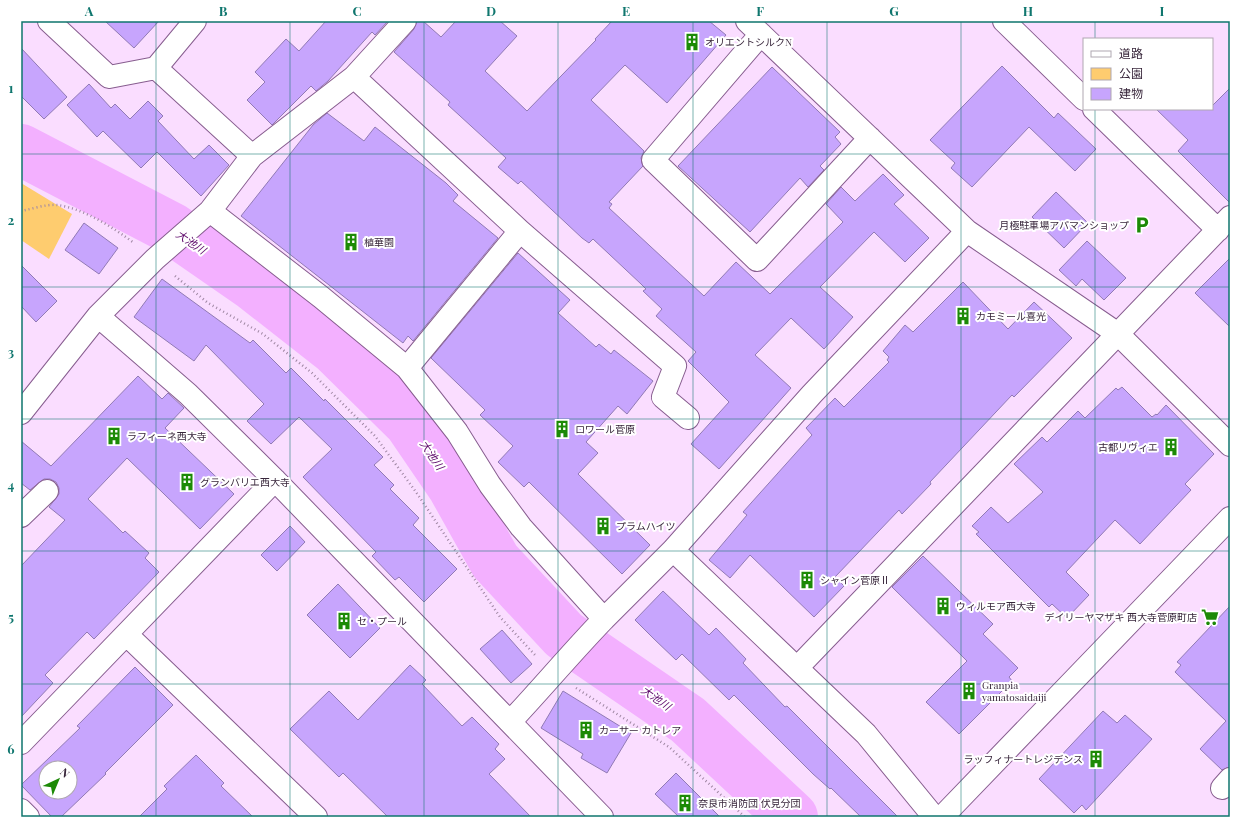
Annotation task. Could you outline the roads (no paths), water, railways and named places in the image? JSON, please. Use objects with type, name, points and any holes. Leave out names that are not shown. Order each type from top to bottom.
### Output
[{"type":"street","points":[[49,21],[109,77],[156,68],[196,21]]},
{"type":"street","points":[[21,413],[98,316],[159,255],[205,216],[252,156],[354,77],[405,21]]},
{"type":"street","points":[[1004,21],[1083,98]]},
{"type":"street","points":[[870,138],[756,260],[653,160],[754,28],[870,138],[967,231],[1118,334],[1230,444]]},
{"type":"street","points":[[156,68],[252,156]]},
{"type":"street","points":[[354,77],[520,231],[675,366],[663,397],[688,418]]},
{"type":"street","points":[[798,668],[1224,223],[1095,110]]},
{"type":"street","points":[[205,216],[321,297],[407,368],[457,432],[490,485],[521,527],[604,619]]},
{"type":"street","points":[[407,368],[520,231]]},
{"type":"street","points":[[510,722],[604,619],[672,550],[812,394],[967,231]]},
{"type":"street","points":[[98,316],[188,394],[275,480],[602,817]]},
{"type":"street","points":[[21,743],[127,635],[275,480]]},
{"type":"street","points":[[21,516],[47,491]]},
{"type":"street","points":[[942,817],[1230,518]]},
{"type":"street","points":[[672,550],[866,734],[934,817]]},
{"type":"street","points":[[127,635],[316,817]]},
{"type":"street","points":[[21,810],[28,817]]},
{"type":"waterway","name":"大池川","points":[[21,150],[171,228],[252,284],[335,349],[410,423],[453,486],[495,561],[564,635],[688,720],[792,817]]},
{"type":"place","name":"オリエントシルクN","points":[[692,42]]},
{"type":"place","name":"月極駐車場アパマンショップ","points":[[1142,225]]},
{"type":"place","name":"植華園","points":[[351,242]]},
{"type":"place","name":"カモミール喜光","points":[[963,316]]},
{"type":"place","name":"ロワール菅原","points":[[562,429]]},
{"type":"place","name":"ラフィーネ西大寺","points":[[114,436]]},
{"type":"place","name":"古都リヴィエ","points":[[1171,447]]},
{"type":"place","name":"グランバリエ西大寺","points":[[187,482]]},
{"type":"place","name":"プラムハイツ","points":[[603,526]]},
{"type":"place","name":"シャイン菅原Ⅱ","points":[[807,580]]},
{"type":"place","name":"ウィルモア西大寺","points":[[943,606]]},
{"type":"place","name":"デイリーヤマザキ 西大寺菅原町店","points":[[1210,617]]},
{"type":"place","name":"セ・プール","points":[[344,621]]},
{"type":"place","name":"Granpia yamatosaidaiji","points":[[969,691]]},
{"type":"place","name":"カーサー カトレア","points":[[586,730]]},
{"type":"place","name":"ラッフィナートレジデンス","points":[[1096,759]]},
{"type":"place","name":"奈良市消防団 伏見分団","points":[[685,803]]}]
